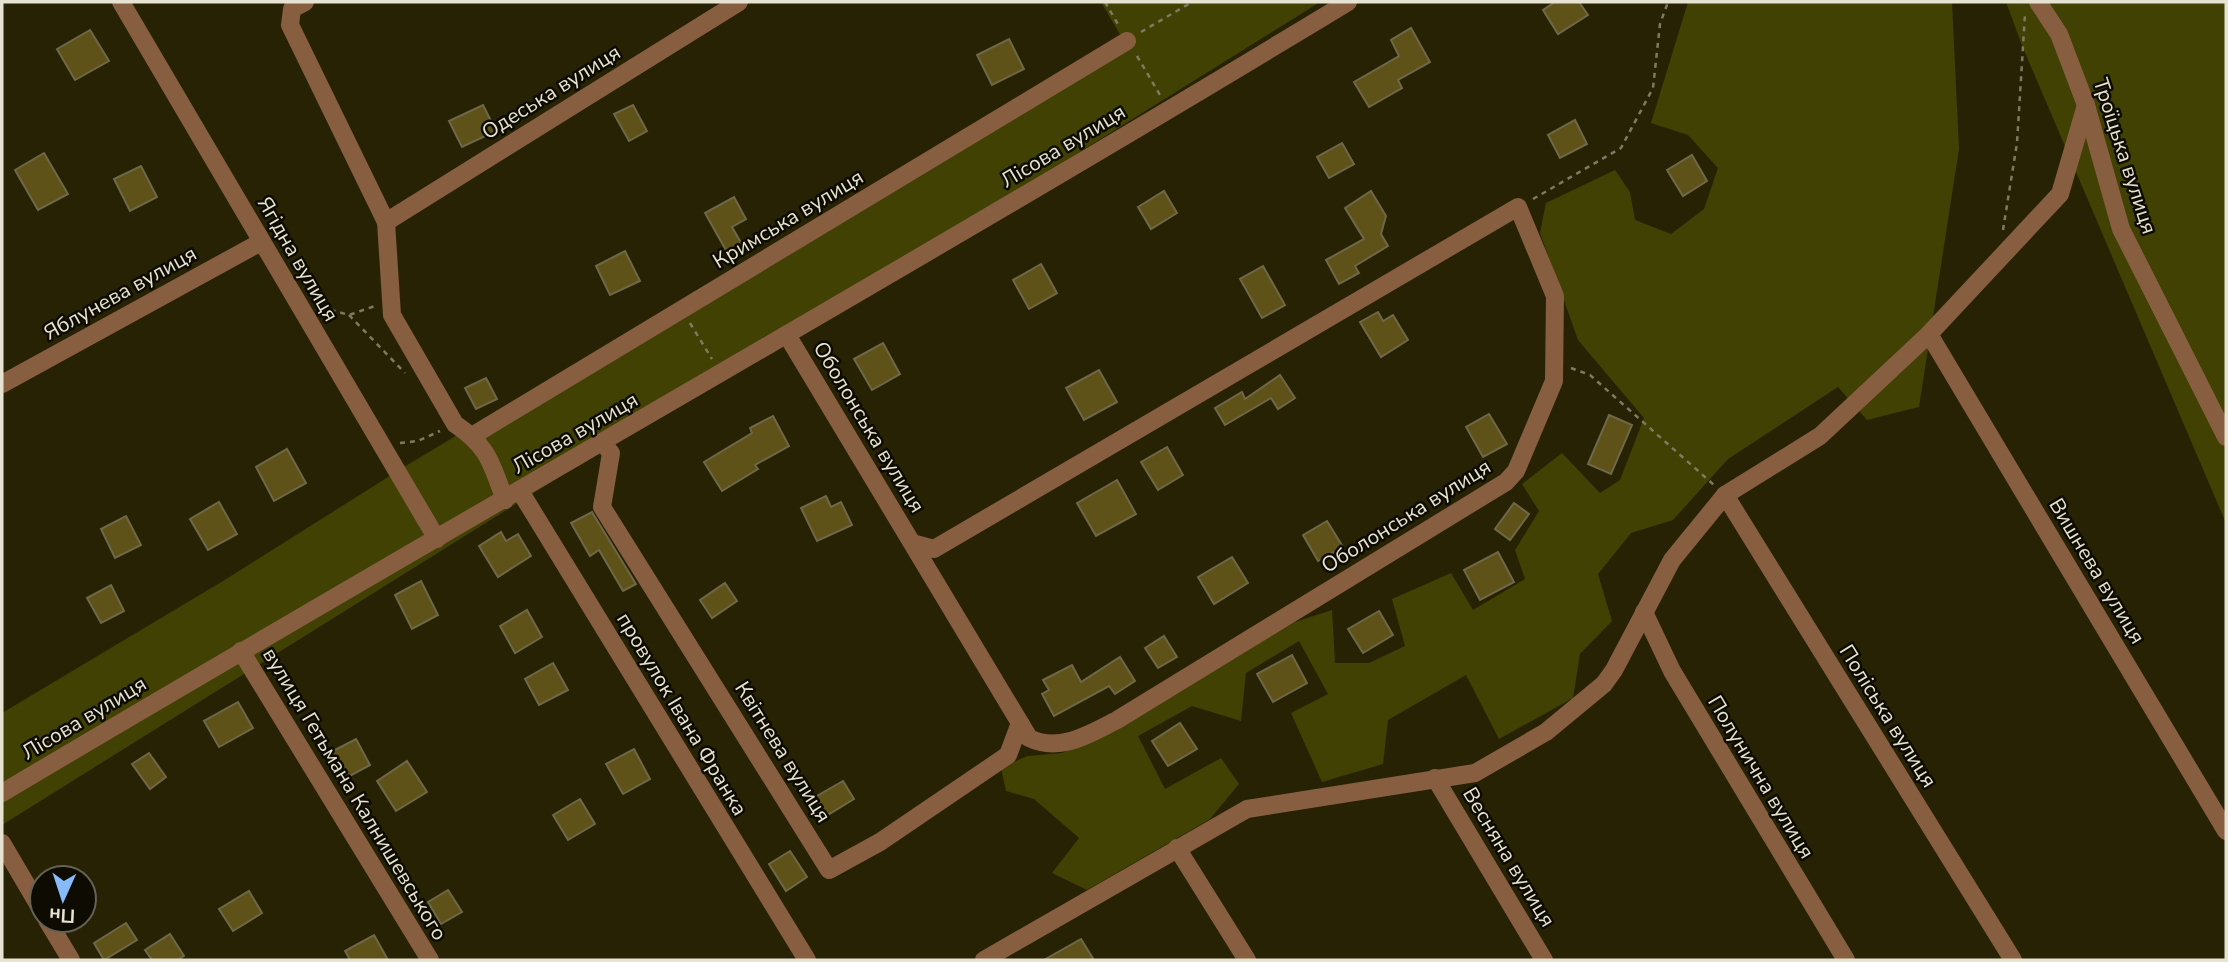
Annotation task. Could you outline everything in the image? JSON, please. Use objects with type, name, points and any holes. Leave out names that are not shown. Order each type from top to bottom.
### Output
[{"type":"street","name":"Ягідна вулиця","points":[[121,2],[437,540]]},
{"type":"street","name":"Одеська вулиця","points":[[386,222],[739,2]]},
{"type":"street","name":"Лісова вулиця","points":[[2,793],[721,374],[1348,2]]},
{"type":"street","name":"Троїцька вулиця","points":[[2038,2],[2059,34],[2086,105],[2121,229],[2226,437]]},
{"type":"street","points":[[298,5],[290,24],[386,222],[393,314],[455,424],[472,436]]},
{"type":"street","name":"Кримська вулиця","points":[[472,436],[1127,40]]},
{"type":"street","points":[[984,960],[1247,809],[1475,773],[1546,732],[1604,684],[1672,559],[1725,495],[1820,436],[1929,334],[2060,194],[2086,105]]},
{"type":"street","name":"Оболонська вулиця","points":[[787,335],[1029,738],[1040,744],[1053,746],[1084,737],[1117,720],[1506,482],[1521,462],[1554,382],[1555,296],[1518,207],[934,549],[912,543]]},
{"type":"street","name":"Яблунева вулиця","points":[[4,376],[261,242]]},
{"type":"street","name":"Вишнева вулиця","points":[[1929,334],[2226,831]]},
{"type":"street","name":"провулок Івана Франка","points":[[472,436],[487,452],[512,496],[807,960]]},
{"type":"street","name":"Квітнева вулиця","points":[[603,443],[611,453],[602,507],[830,870],[880,842],[1008,755],[1020,723]]},
{"type":"street","name":"Поліська вулиця","points":[[1725,495],[2013,960]]},
{"type":"street","name":"Полунична вулиця","points":[[1644,612],[1672,671],[1846,960]]},
{"type":"street","name":"вулиця Гетьмана Калнишевського","points":[[242,651],[430,960]]},
{"type":"street","name":"Весняна вулиця","points":[[1435,778],[1544,960]]},
{"type":"street","points":[[2,843],[28,887]]},
{"type":"street","points":[[1177,848],[1247,960]]},
{"type":"street","points":[[55,934],[71,960]]},
{"type":"path","points":[[1127,40],[1192,2]]},
{"type":"path","points":[[1518,207],[1621,148],[1653,88],[1660,24],[1668,2]]},
{"type":"path","points":[[1998,261],[2017,143],[2025,15]]},
{"type":"path","points":[[294,299],[349,315],[406,375]]},
{"type":"path","points":[[349,315],[391,301]]},
{"type":"path","points":[[682,309],[721,374]]},
{"type":"path","points":[[1554,363],[1590,375],[1725,495]]},
{"type":"path","points":[[381,446],[418,441],[455,424]]},
{"type":"shaded area","points":[[1101,2],[1320,2],[2,825],[2,713],[223,581],[404,467],[1121,36]]},
{"type":"shaded area","points":[[1688,2],[1952,2],[1959,149],[1919,407],[1867,420],[1838,387],[1728,459],[1673,520],[1631,533],[1598,574],[1612,621],[1580,654],[1573,698],[1499,739],[1466,675],[1388,720],[1383,764],[1322,782],[1291,713],[1328,694],[1299,641],[1246,673],[1241,721],[1192,706],[1138,736],[1165,789],[1221,758],[1239,784],[1210,819],[1087,890],[1052,873],[1079,838],[1034,799],[1006,791],[1001,768],[1027,756],[1062,753],[1295,622],[1332,610],[1335,663],[1369,663],[1405,646],[1392,599],[1451,573],[1473,610],[1525,579],[1515,550],[1539,511],[1522,484],[1562,453],[1600,493],[1620,480],[1644,418],[1578,340],[1540,233],[1546,203],[1615,170],[1630,192],[1635,220],[1671,234],[1704,209],[1718,168],[1688,135],[1651,123]]},
{"type":"shaded area","points":[[2006,2],[2226,2],[2226,523],[2023,48]]},
{"type":"building","points":[[1555,2],[1579,2],[1588,15],[1558,34],[1543,10]]},
{"type":"building","points":[[1411,28],[1430,62],[1398,80],[1402,88],[1369,107],[1354,82],[1399,56],[1391,40]]},
{"type":"building","points":[[90,30],[109,61],[75,80],[57,49]]},
{"type":"building","points":[[1009,39],[1024,69],[992,85],[977,55]]},
{"type":"building","points":[[483,105],[496,131],[462,147],[449,121]]},
{"type":"building","points":[[633,105],[647,131],[629,141],[614,114]]},
{"type":"building","points":[[1575,120],[1587,144],[1560,158],[1548,135]]},
{"type":"building","points":[[1342,143],[1354,164],[1329,178],[1317,157]]},
{"type":"building","points":[[44,153],[68,194],[38,210],[15,170]]},
{"type":"building","points":[[1692,155],[1707,181],[1683,196],[1667,170]]},
{"type":"building","points":[[141,166],[157,197],[130,211],[114,179]]},
{"type":"building","points":[[1164,191],[1177,213],[1151,229],[1138,207]]},
{"type":"building","points":[[1371,191],[1386,216],[1381,234],[1388,246],[1355,266],[1359,273],[1339,284],[1326,260],[1364,239],[1345,208]]},
{"type":"building","points":[[734,197],[746,219],[732,227],[743,246],[728,254],[705,213]]},
{"type":"building","points":[[625,251],[640,281],[610,295],[596,266]]},
{"type":"building","points":[[1041,264],[1057,293],[1029,309],[1013,280]]},
{"type":"building","points":[[1263,266],[1285,305],[1262,318],[1240,279]]},
{"type":"building","points":[[1378,312],[1383,321],[1393,315],[1408,340],[1381,357],[1360,322]]},
{"type":"building","points":[[883,343],[900,374],[872,390],[854,359]]},
{"type":"building","points":[[1099,370],[1117,402],[1084,420],[1066,388]]},
{"type":"building","points":[[1280,375],[1295,398],[1278,409],[1271,398],[1225,425],[1215,408],[1242,392],[1245,399]]},
{"type":"building","points":[[486,378],[497,399],[476,409],[465,388]]},
{"type":"building","points":[[1489,414],[1507,444],[1483,457],[1466,427]]},
{"type":"building","points":[[1609,415],[1632,425],[1611,474],[1588,464]]},
{"type":"building","points":[[773,416],[789,446],[755,465],[758,469],[722,491],[704,462],[752,433],[750,428]]},
{"type":"building","points":[[1167,447],[1183,475],[1158,490],[1141,462]]},
{"type":"building","points":[[287,449],[306,483],[274,501],[256,467]]},
{"type":"building","points":[[1117,480],[1136,514],[1096,536],[1077,503]]},
{"type":"building","points":[[826,496],[831,507],[841,502],[852,525],[817,541],[801,508]]},
{"type":"building","points":[[219,502],[237,534],[208,550],[190,519]]},
{"type":"building","points":[[1514,503],[1529,514],[1510,540],[1495,529]]},
{"type":"building","points":[[592,512],[636,584],[623,591],[599,550],[590,556],[571,523]]},
{"type":"building","points":[[126,516],[141,545],[115,558],[101,529]]},
{"type":"building","points":[[1327,521],[1343,547],[1318,561],[1303,535]]},
{"type":"building","points":[[501,532],[506,541],[518,534],[531,556],[498,577],[479,546]]},
{"type":"building","points":[[1498,552],[1514,582],[1480,600],[1464,570]]},
{"type":"building","points":[[1232,557],[1248,583],[1214,604],[1198,577]]},
{"type":"building","points":[[421,581],[438,615],[412,629],[395,595]]},
{"type":"building","points":[[725,583],[737,601],[712,618],[700,600]]},
{"type":"building","points":[[111,585],[124,611],[101,623],[87,598]]},
{"type":"building","points":[[527,610],[542,637],[515,653],[500,626]]},
{"type":"building","points":[[1379,611],[1393,635],[1363,653],[1348,629]]},
{"type":"building","points":[[1164,636],[1177,657],[1158,668],[1145,648]]},
{"type":"building","points":[[1292,655],[1307,683],[1273,702],[1257,674]]},
{"type":"building","points":[[1120,657],[1135,681],[1115,694],[1109,686],[1054,716],[1042,694],[1049,690],[1043,680],[1072,665],[1081,682]]},
{"type":"building","points":[[553,663],[568,690],[539,705],[525,679]]},
{"type":"building","points":[[238,702],[253,728],[219,747],[204,721]]},
{"type":"building","points":[[1180,723],[1197,749],[1168,766],[1152,741]]},
{"type":"building","points":[[356,739],[370,765],[346,778],[331,752]]},
{"type":"building","points":[[634,749],[650,779],[623,794],[606,764]]},
{"type":"building","points":[[149,753],[166,777],[150,789],[132,764]]},
{"type":"building","points":[[407,761],[427,792],[396,811],[377,781]]},
{"type":"building","points":[[843,781],[854,799],[826,816],[815,797]]},
{"type":"building","points":[[580,799],[595,824],[568,840],[553,815]]},
{"type":"building","points":[[790,851],[807,877],[786,891],[769,864]]},
{"type":"building","points":[[448,890],[462,912],[441,924],[428,902]]},
{"type":"building","points":[[249,891],[262,913],[233,931],[219,909]]},
{"type":"building","points":[[126,923],[137,940],[104,960],[94,943]]},
{"type":"building","points":[[170,934],[184,956],[177,960],[152,960],[145,950]]},
{"type":"building","points":[[374,935],[388,960],[350,960],[345,951]]},
{"type":"building","points":[[1081,939],[1094,960],[1044,960]]}]
